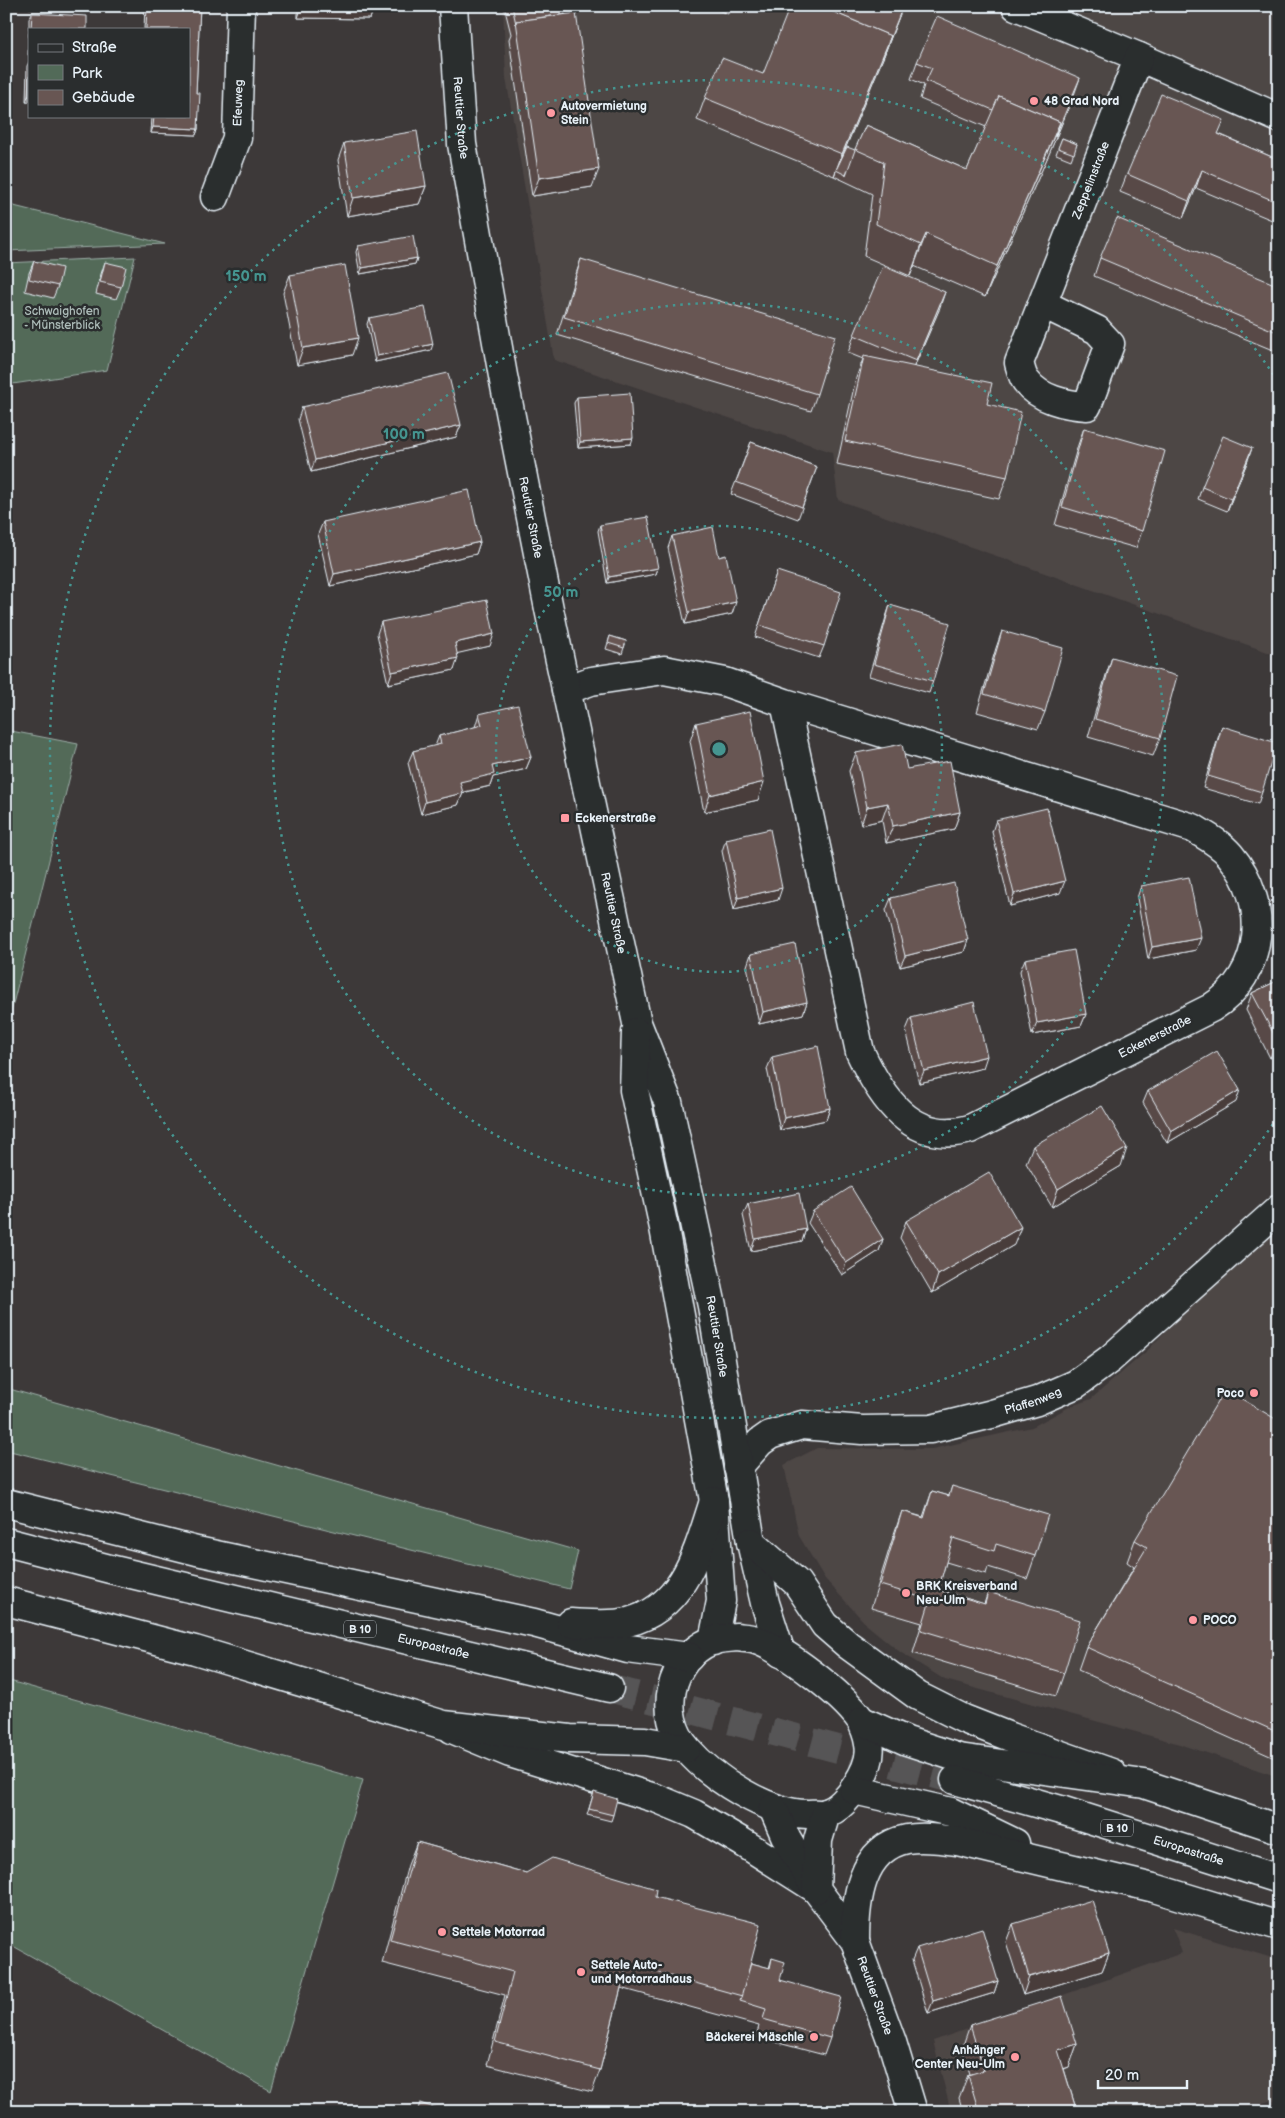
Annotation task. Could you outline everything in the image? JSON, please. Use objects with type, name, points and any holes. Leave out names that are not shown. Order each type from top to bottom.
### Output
[{"type":"main road","name":"Efeuweg","points":[[215,197],[237,138],[241,6]]},
{"type":"main road","name":"Reuttier Straße","points":[[452,6],[462,144],[503,376],[566,690],[637,1023],[668,1102],[712,1306],[751,1542],[765,1603],[781,1653]]},
{"type":"main road","points":[[1016,6],[1279,118]]},
{"type":"main road","name":"Zeppelinstraße","points":[[1043,304],[1139,57]]},
{"type":"main road","name":"Eckenerstraße","points":[[566,690],[591,681],[664,670],[725,682],[785,703],[1193,828],[1213,840],[1228,853],[1240,868],[1249,887],[1256,915],[1255,948],[1239,983],[1219,1004],[970,1130],[959,1132],[938,1131],[907,1118],[885,1098],[860,1052],[785,703]]},
{"type":"main road","name":"Reuttier Straße","points":[[637,1023],[634,1090],[666,1238],[714,1501],[721,1601],[712,1640]]},
{"type":"main road","name":"Pfaffenweg","points":[[738,1467],[760,1442],[770,1435],[802,1425],[862,1430],[931,1429],[1037,1401],[1076,1384],[1110,1359],[1278,1211]]},
{"type":"main road","points":[[534,1623],[602,1624],[626,1622],[647,1616],[662,1606],[673,1596],[687,1576],[714,1501]]},
{"type":"main road","points":[[6,1503],[197,1551],[534,1623],[628,1649],[688,1657]]},
{"type":"main road","name":"Europastraße","points":[[6,1542],[110,1569],[609,1688]]},
{"type":"main road","points":[[751,1542],[797,1582],[824,1625],[918,1696],[964,1719],[1010,1737],[1144,1784],[1279,1828]]},
{"type":"main road","name":"Europastraße","points":[[6,1552],[110,1569]]},
{"type":"main road","points":[[6,1601],[195,1650],[444,1725],[510,1753],[658,1799],[694,1814],[816,1889]]},
{"type":"main road","points":[[737,1637],[755,1640],[781,1653],[846,1701],[862,1721],[870,1745],[866,1769],[854,1790],[843,1802],[826,1813],[797,1814],[773,1808],[724,1781],[686,1748],[672,1723],[670,1695],[676,1674],[688,1657],[712,1640],[737,1637]]},
{"type":"main road","points":[[862,1721],[907,1741],[959,1758],[1144,1784]]},
{"type":"main road","points":[[444,1725],[570,1739],[645,1741],[686,1748]]},
{"type":"main road","name":"Europastraße","points":[[955,1780],[1064,1811],[1279,1880]]},
{"type":"main road","points":[[854,1790],[951,1812],[1060,1864]]},
{"type":"main road","name":"Reuttier Straße","points":[[773,1808],[787,1840],[816,1889],[855,1941],[892,2042],[913,2112]]},
{"type":"main road","points":[[816,1889],[818,1840],[826,1813]]},
{"type":"main road","points":[[855,1941],[855,1911],[860,1884],[873,1862],[891,1844],[906,1839],[930,1837],[957,1841],[1060,1864],[1154,1888],[1279,1926]]},
{"type":"shaded area","points":[[503,6],[1279,6],[1279,656],[838,500],[832,452],[554,360],[506,78]]},
{"type":"shaded area","points":[[1279,1226],[1279,1777],[1180,1744],[945,1680],[900,1652],[867,1625],[825,1579],[799,1536],[784,1465],[817,1448],[932,1449],[1032,1427],[1071,1406],[1091,1399],[1149,1349],[1191,1304]]},
{"type":"shaded area","points":[[1173,1928],[1279,1960],[1279,2098],[1234,2112],[951,2112],[933,2041],[1182,1953]]},
{"type":"green space","points":[[6,204],[165,244],[6,251]]},
{"type":"green space","name":"Schwaighofen - Münsterblick","points":[[135,257],[107,370],[6,385],[6,263]]},
{"type":"green space","points":[[6,730],[78,744],[6,1032]]},
{"type":"green space","points":[[6,1388],[578,1551],[569,1589],[6,1450]]},
{"type":"green space","points":[[6,1680],[363,1780],[271,2091],[6,1942]]},
{"type":"building","points":[[147,6],[200,6],[196,93],[200,93],[198,129],[153,127],[154,118],[190,118],[190,28],[146,28]]},
{"type":"building","points":[[512,6],[563,6],[565,14],[516,21],[516,24]]},
{"type":"building","points":[[790,6],[819,6],[891,36],[842,154],[705,98],[722,58],[763,74]]},
{"type":"building","points":[[819,6],[903,6],[891,36]]},
{"type":"building","points":[[32,13],[87,16],[87,28],[31,28]]},
{"type":"building","name":"Autovermietung Stein","points":[[576,13],[599,169],[539,178],[516,21]]},
{"type":"building","points":[[937,16],[1080,78],[1055,137],[1060,122],[999,96],[993,110],[926,81],[932,68],[917,62]]},
{"type":"building","points":[[1161,94],[1224,120],[1218,134],[1279,160],[1279,203],[1202,170],[1189,201],[1127,174]]},
{"type":"building","points":[[999,96],[1060,122],[997,266],[926,234],[921,245],[876,224],[884,162],[855,149],[866,125],[967,170]]},
{"type":"building","points":[[417,131],[426,186],[353,198],[344,143]]},
{"type":"building","points":[[1062,138],[1077,144],[1074,154],[1058,148]]},
{"type":"building","points":[[847,147],[855,150],[846,175],[836,170]]},
{"type":"building","points":[[1117,218],[1279,286],[1279,333],[1100,258]]},
{"type":"building","points":[[413,236],[417,258],[362,268],[358,246]]},
{"type":"building","points":[[581,259],[835,336],[817,394],[564,317]]},
{"type":"building","points":[[34,261],[62,268],[58,286],[29,279]]},
{"type":"building","points":[[105,262],[126,267],[121,287],[100,282]]},
{"type":"building","points":[[345,265],[358,338],[303,348],[290,275]]},
{"type":"building","points":[[883,266],[945,292],[916,361],[854,335]]},
{"type":"building","points":[[425,307],[433,344],[377,356],[369,318]]},
{"type":"building","points":[[864,356],[992,383],[987,404],[1021,412],[1007,477],[845,441]]},
{"type":"building","points":[[448,373],[461,425],[315,460],[302,407]]},
{"type":"building","points":[[630,393],[633,438],[580,442],[577,397]]},
{"type":"building","points":[[1084,428],[1165,451],[1142,531],[1062,507]]},
{"type":"building","points":[[1223,436],[1252,448],[1231,499],[1202,487]]},
{"type":"building","points":[[751,442],[817,467],[802,507],[736,482]]},
{"type":"building","points":[[469,490],[480,542],[334,574],[323,522]]},
{"type":"building","points":[[648,517],[658,568],[609,577],[600,525]]},
{"type":"building","points":[[713,527],[719,557],[726,555],[736,602],[689,612],[672,536]]},
{"type":"building","points":[[777,571],[841,592],[824,646],[759,625]]},
{"type":"building","points":[[487,600],[494,634],[455,643],[458,658],[392,672],[381,622]]},
{"type":"building","points":[[890,605],[950,623],[933,681],[874,664]]},
{"type":"building","points":[[1002,631],[1063,648],[1045,712],[984,694]]},
{"type":"building","points":[[610,636],[626,641],[624,648],[608,643]]},
{"type":"building","points":[[1112,657],[1177,676],[1160,738],[1095,719]]},
{"type":"building","points":[[518,705],[531,757],[492,766],[494,774],[460,782],[463,793],[425,802],[413,751],[441,744],[439,736],[482,725],[479,714]]},
{"type":"building","points":[[750,711],[764,782],[710,795],[696,723]]},
{"type":"building","points":[[1222,726],[1277,743],[1262,792],[1208,776]]},
{"type":"building","points":[[902,744],[907,769],[950,761],[960,812],[893,826],[888,803],[867,807],[856,753]]},
{"type":"building","points":[[1047,808],[1065,881],[1014,894],[996,820]]},
{"type":"building","points":[[770,829],[782,888],[738,898],[726,839]]},
{"type":"building","points":[[1189,877],[1201,938],[1152,947],[1141,886]]},
{"type":"building","points":[[954,883],[968,940],[905,956],[891,898]]},
{"type":"building","points":[[795,944],[807,1002],[763,1012],[751,954]]},
{"type":"building","points":[[1074,950],[1086,1014],[1037,1023],[1025,959]]},
{"type":"building","points":[[1279,980],[1279,1039],[1277,1040],[1252,993]]},
{"type":"building","points":[[974,1002],[987,1056],[924,1071],[911,1018]]},
{"type":"building","points":[[818,1046],[830,1108],[784,1118],[772,1057]]},
{"type":"building","points":[[1217,1051],[1240,1090],[1171,1131],[1148,1091]]},
{"type":"building","points":[[1102,1106],[1127,1148],[1058,1189],[1033,1146]]},
{"type":"building","points":[[989,1172],[1021,1227],[938,1275],[906,1221]]},
{"type":"building","points":[[851,1187],[883,1239],[846,1263],[813,1211]]},
{"type":"building","points":[[799,1193],[806,1229],[755,1239],[748,1204]]},
{"type":"building","name":"POCO","points":[[1225,1389],[1279,1421],[1279,1733],[1086,1647],[1147,1547],[1135,1540]]},
{"type":"building","points":[[952,1486],[1048,1515],[1035,1556],[996,1544],[994,1551],[953,1538],[938,1590],[985,1604],[988,1592],[1080,1620],[1064,1673],[921,1630],[930,1600],[880,1585],[902,1511],[924,1518],[932,1491],[949,1496]]},
{"type":"building","points":[[594,1792],[617,1799],[613,1815],[589,1809]]},
{"type":"building","name":"Settele Auto- und Motorradhaus","points":[[417,1842],[526,1873],[552,1858],[656,1889],[655,1897],[761,1924],[742,1996],[627,1964],[600,2070],[495,2042],[513,1972],[390,1940]]},
{"type":"building","points":[[1092,1900],[1109,1953],[1029,1977],[1013,1924]]},
{"type":"building","points":[[982,1928],[998,1981],[933,2001],[917,1948]]},
{"type":"building","points":[[772,1958],[785,1962],[780,1980],[841,1997],[830,2038],[763,2019],[766,2009],[740,2001],[751,1963],[770,1968]]},
{"type":"building","name":"Anhänger Center Neu-Ulm","points":[[1062,1996],[1077,2044],[1058,2050],[1077,2112],[979,2112],[968,2075],[984,2070],[970,2025]]},
{"type":"building","points":[[420,2103],[446,2112],[417,2112]]},
{"type":"tunnel","points":[[609,1688],[955,1780]]},
{"type":"place","name":"48 Grad Nord","points":[[1034,101]]},
{"type":"place","name":"Autovermietung Stein","points":[[551,113]]},
{"type":"place","name":"Eckenerstraße","points":[[565,818]]},
{"type":"place","name":"Poco","points":[[1254,1393]]},
{"type":"place","name":"BRK Kreisverband Neu-Ulm","points":[[906,1593]]},
{"type":"place","name":"POCO","points":[[1193,1620]]},
{"type":"place","name":"Settele Motorrad","points":[[442,1932]]},
{"type":"place","name":"Settele Auto- und Motorradhaus","points":[[581,1972]]},
{"type":"place","name":"Bäckerei Mäschle","points":[[814,2037]]},
{"type":"place","name":"Anhänger Center Neu-Ulm","points":[[1015,2057]]}]
